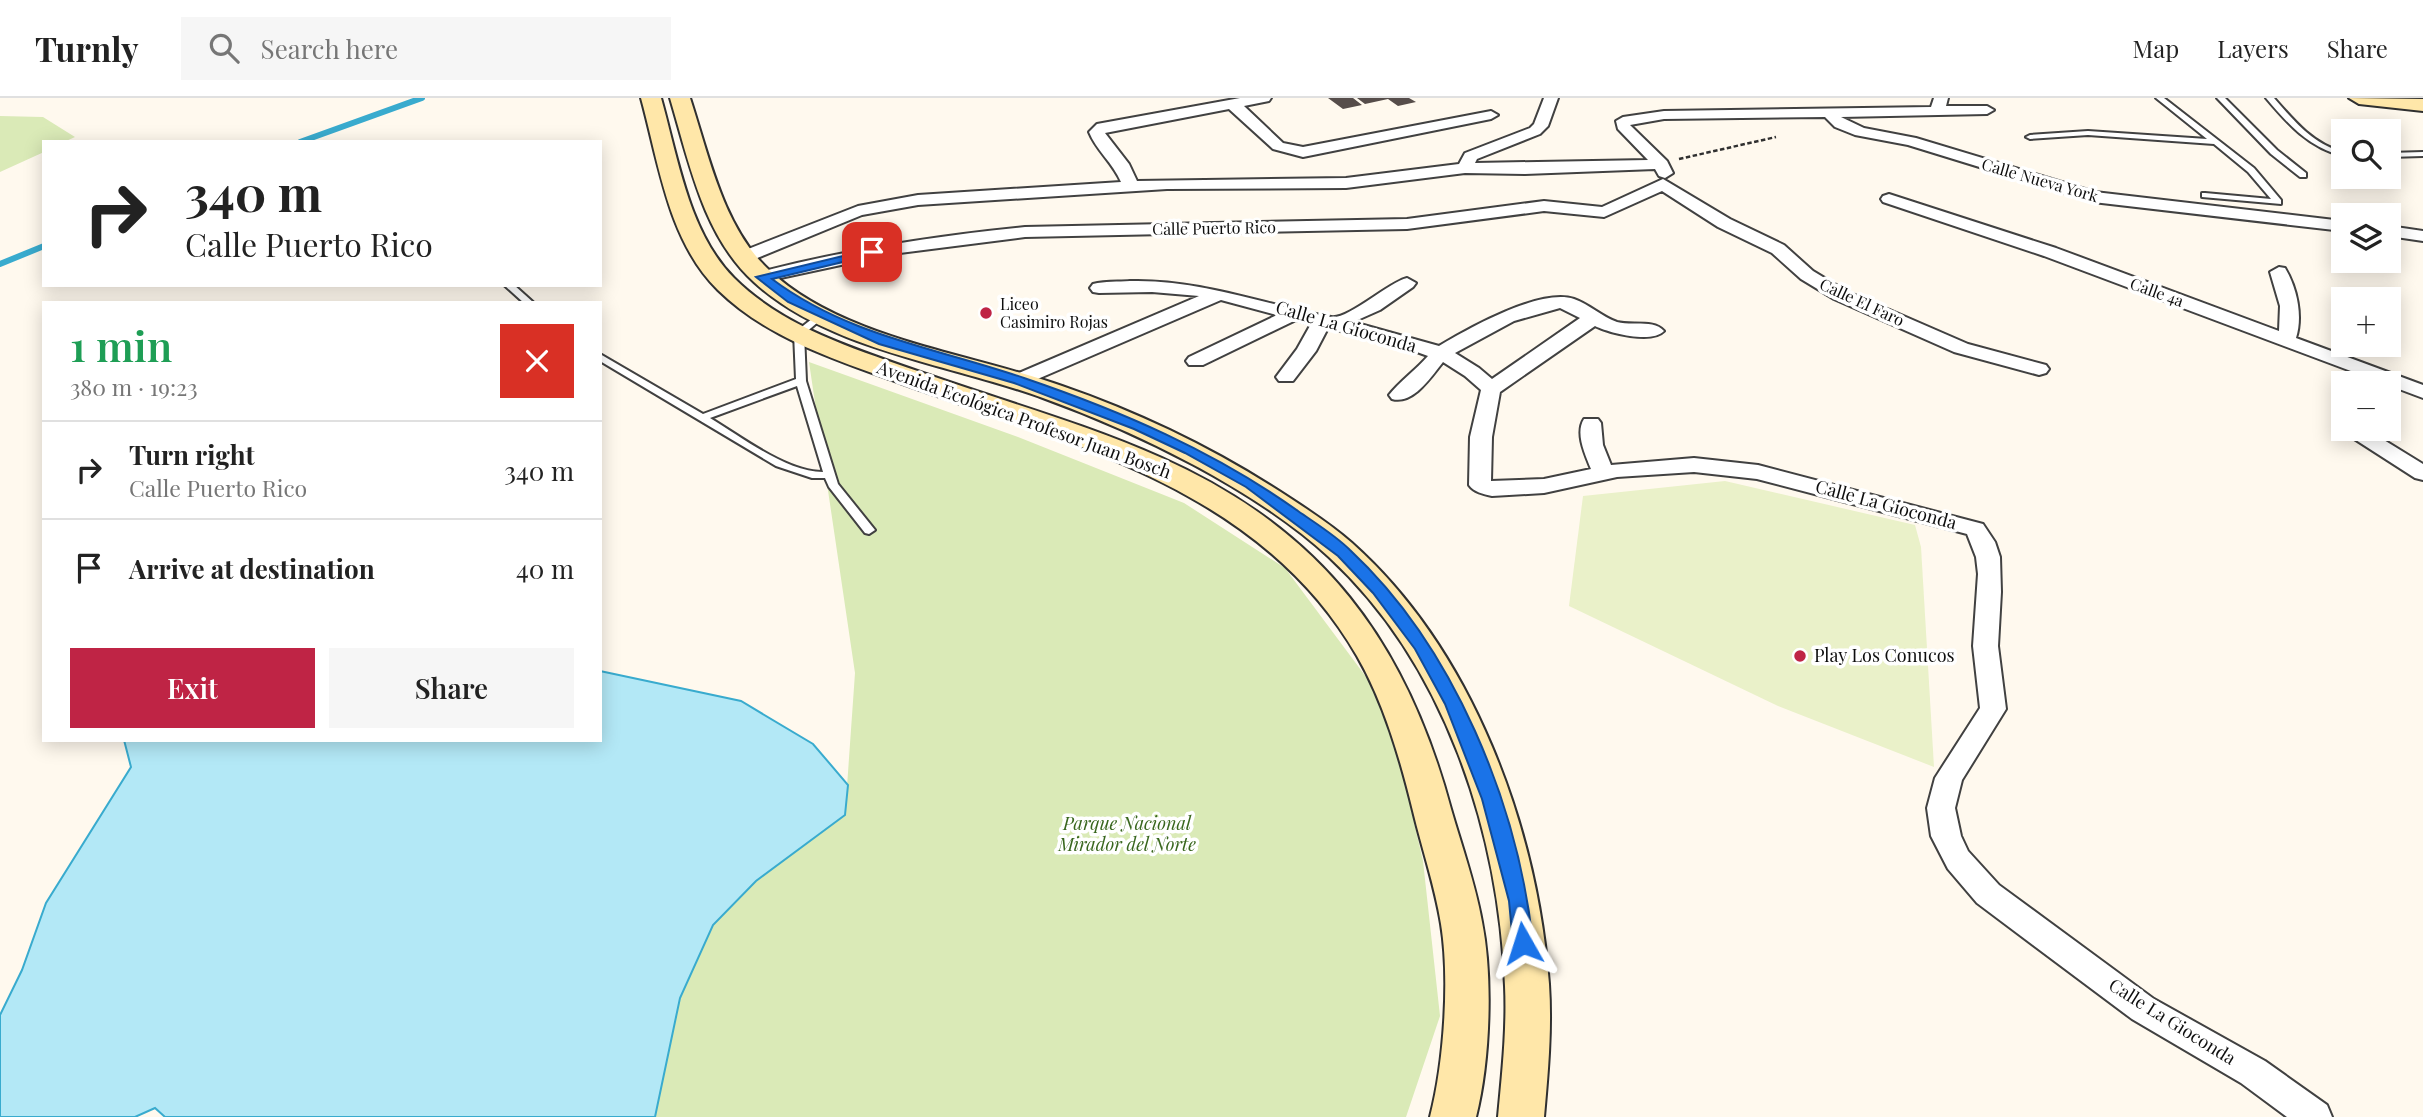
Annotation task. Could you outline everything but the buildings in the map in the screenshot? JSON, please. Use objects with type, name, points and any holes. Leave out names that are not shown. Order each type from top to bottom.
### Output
[{"type":"street","name":"Avenida Ecológica Profesor Juan Bosch","points":[[651,98],[690,231],[704,259],[724,283],[754,308],[1019,380],[1139,426],[1190,450],[1251,484],[1344,552],[1379,589],[1422,646],[1454,704],[1472,743],[1492,799],[1519,901],[1527,985],[1527,1050],[1521,1117]]},
{"type":"street","name":"Avenida Ecológica Profesor Juan Bosch","points":[[680,98],[714,201],[810,324],[850,356],[1123,453],[1184,480],[1232,509],[1273,540],[1341,606],[1373,653],[1400,709],[1422,769],[1465,938],[1466,1025],[1460,1092],[1453,1117]]},
{"type":"street","points":[[1131,186],[1121,164],[1100,140],[1098,129],[1116,123],[1264,98]]},
{"type":"street","points":[[1465,168],[1471,156],[1535,131],[1541,126],[1551,98]]},
{"type":"street","points":[[1657,98],[1664,115]]},
{"type":"street","points":[[2359,98],[2423,105]]},
{"type":"street","points":[[1233,104],[1278,146],[1303,152],[1491,115]]},
{"type":"street","points":[[1663,184],[1665,173],[1661,163],[1623,126],[1623,121],[1664,115],[1829,113],[1939,105],[1987,110]]},
{"type":"street","name":"Calle Nueva York","points":[[1829,113],[1839,124],[1860,132],[1911,141],[2093,197],[2331,225]]},
{"type":"street","points":[[764,263],[839,218],[895,203],[996,193],[1131,186],[1346,183],[1465,168],[1525,169],[1661,163]]},
{"type":"street","name":"Calle Puerto Rico","points":[[764,263],[851,256],[915,245],[1025,232],[1407,224],[1544,206],[1604,212],[1663,184]]},
{"type":"street","name":"Calle El Faro","points":[[1663,184],[1724,223],[1778,249],[1807,275],[1840,295],[1961,348],[2039,369]]},
{"type":"street","name":"Calle 4a","points":[[1889,199],[2050,252],[2423,392]]},
{"type":"street","points":[[2401,233],[2423,236]]},
{"type":"street","points":[[2279,272],[2292,315],[2292,326],[2286,340]]},
{"type":"street","points":[[1286,377],[1331,321],[1373,306],[1406,283]]},
{"type":"street","name":"Calle La Gioconda","points":[[1099,288],[1169,287],[1219,294],[1331,321],[1440,354],[1466,367],[1491,389],[1478,441],[1480,485],[1492,489],[1544,486],[1603,473],[1694,465],[1758,472],[1975,529],[1982,538],[1988,555],[1986,660],[1993,709],[1949,778],[1941,808],[1946,836],[1958,860],[1988,894],[2143,1009],[2253,1072],[2315,1117]]},
{"type":"street","points":[[1019,380],[1219,294]]},
{"type":"street","points":[[1399,395],[1421,377],[1440,354],[1497,322],[1553,303],[1570,304],[1615,328],[1654,331]]},
{"type":"street","points":[[1196,361],[1294,314]]},
{"type":"street","points":[[1491,389],[1589,321],[1590,316]]},
{"type":"street","points":[[1591,423],[1592,445],[1603,473]]},
{"type":"street","points":[[2369,441],[2423,473]]},
{"type":"lane","points":[[2160,98],[2251,170],[2278,202],[2267,204],[2205,195]]},
{"type":"lane","points":[[2221,98],[2254,134],[2303,176]]},
{"type":"lane","points":[[2270,98],[2304,135],[2318,146],[2331,150]]},
{"type":"lane","points":[[2030,137],[2088,133],[2215,142]]},
{"type":"lane","points":[[2401,155],[2423,154]]},
{"type":"lane","points":[[510,287],[528,301]]},
{"type":"lane","points":[[810,324],[801,381],[833,485],[869,530]]},
{"type":"lane","points":[[602,358],[780,464],[812,475],[830,475]]},
{"type":"lane","points":[[704,418],[801,381]]},
{"type":"path","points":[[1661,163],[1776,137]]},
{"type":"green space","points":[[0,116],[43,117],[75,137],[68,140],[42,140],[42,153],[0,172]]},
{"type":"green space","name":"Parque Nacional Mirador del Norte","points":[[809,362],[1018,437],[1184,503],[1285,568],[1387,705],[1423,861],[1440,1016],[1406,1117],[655,1117],[680,998],[713,925],[756,881],[845,815],[855,673]]},
{"type":"green space","name":"Play Los Conucos","points":[[1725,481],[1915,525],[1921,547],[1934,767],[1778,706],[1569,606],[1583,496]]},
{"type":"water","points":[[602,671],[741,701],[813,744],[848,785],[845,815],[756,881],[713,925],[680,998],[655,1117],[165,1117],[155,1108],[135,1117],[0,1117],[0,1015],[22,970],[46,903],[131,767],[125,742],[602,742]]},
{"type":"waterway","points":[[306,140],[422,98]]},
{"type":"waterway","points":[[0,264],[42,247]]},
{"type":"place","name":"Liceo Casimiro Rojas","points":[[986,313]]},
{"type":"place","name":"Play Los Conucos","points":[[1800,656]]},
{"type":"route","points":[[872,252],[762,277],[792,300],[883,341],[1019,380],[1139,426],[1190,450],[1251,484],[1304,522],[1344,552],[1379,589],[1422,646],[1472,743],[1492,799],[1519,901],[1523,943]]}]
